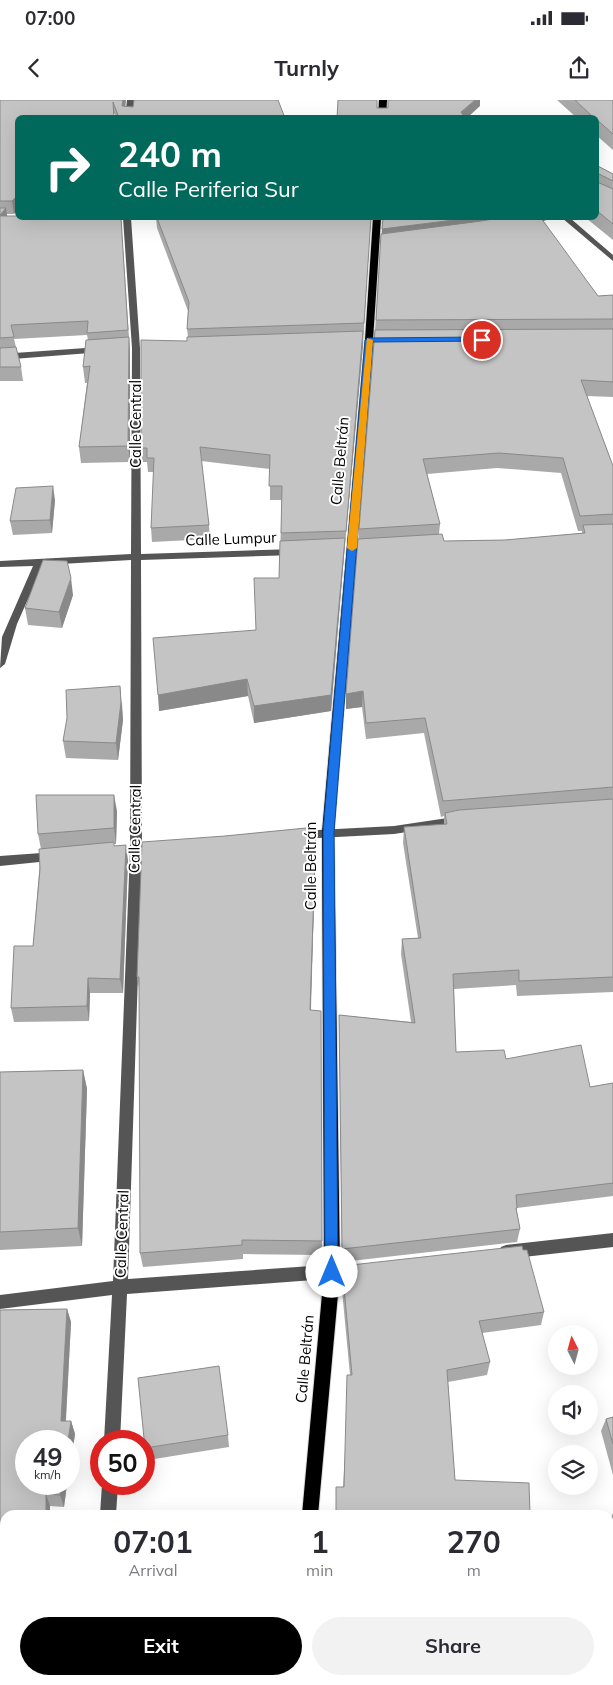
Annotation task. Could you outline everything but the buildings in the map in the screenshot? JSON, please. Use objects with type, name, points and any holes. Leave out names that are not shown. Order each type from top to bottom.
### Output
[{"type":"main road","points":[[382,115],[383,100]]},
{"type":"main road","name":"Calle Beltrán","points":[[310,1510],[332,1272],[328,832],[369,340],[380,246],[377,220]]},
{"type":"street","points":[[129,115],[131,100]]},
{"type":"street","name":"Calle Central","points":[[113,1430],[120,1287],[136,851],[136,348],[127,220]]},
{"type":"street","points":[[515,225],[541,220]]},
{"type":"street","points":[[568,220],[613,259]]},
{"type":"street","points":[[0,357],[107,350]]},
{"type":"street","name":"Calle Lumpur","points":[[0,564],[136,556],[303,552]]},
{"type":"street","points":[[0,664],[4,644],[15,614],[40,562]]},
{"type":"street","points":[[290,836],[328,832],[394,830],[476,819]]},
{"type":"street","points":[[0,861],[68,856]]},
{"type":"street","points":[[487,1254],[613,1240]]},
{"type":"street","points":[[0,1302],[120,1287],[351,1270]]},
{"type":"street","points":[[108,1510],[109,1495]]},
{"type":"slow traffic","points":[[352,548],[369,340]]},
{"type":"route","points":[[332,1272],[328,832],[369,340],[482,340]]}]
